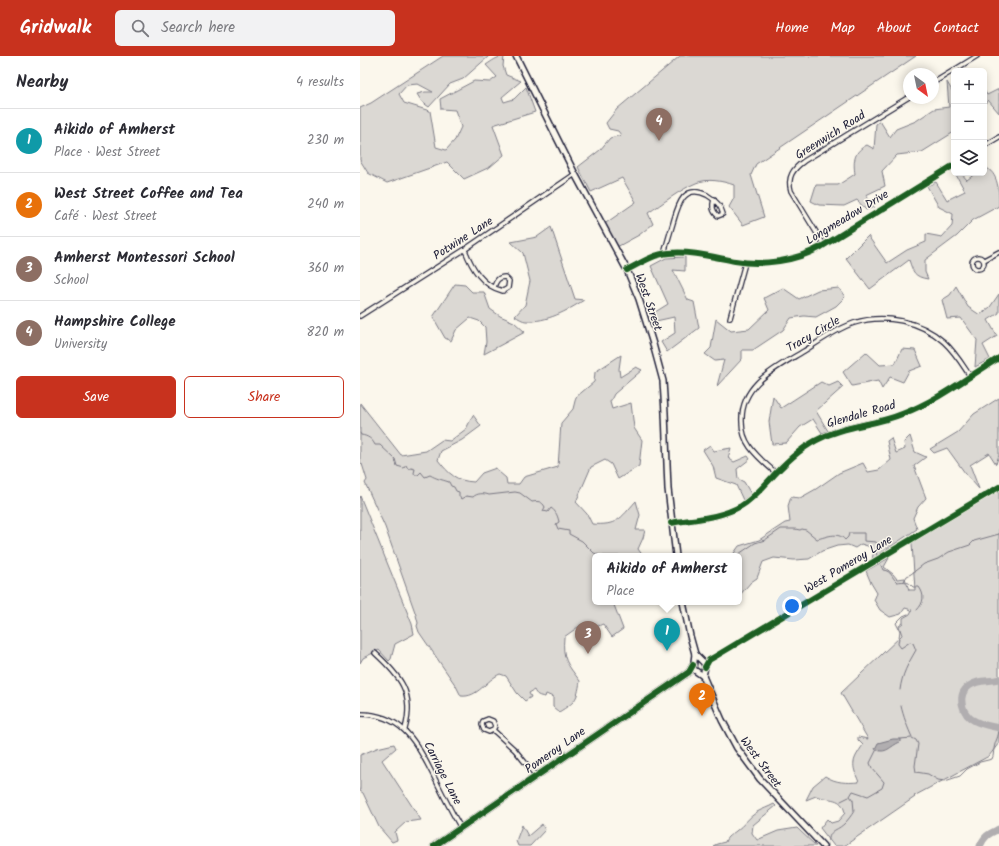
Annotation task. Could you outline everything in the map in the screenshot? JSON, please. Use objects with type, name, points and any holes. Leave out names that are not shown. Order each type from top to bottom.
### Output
[{"type":"main road","name":"West Street","points":[[516,56],[575,174],[627,270],[653,344],[662,381],[665,413],[668,489],[676,553]]},
{"type":"main road","points":[[684,605],[695,654],[704,663],[703,676],[693,669],[695,654]]},
{"type":"main road","points":[[693,664],[697,661],[701,661]]},
{"type":"main road","points":[[696,672],[701,672],[704,668]]},
{"type":"main road","name":"West Street","points":[[703,676],[722,720],[737,748],[749,766],[774,795],[823,846]]},
{"type":"street","points":[[939,79],[977,56]]},
{"type":"street","name":"Greenwich Road","points":[[824,246],[792,193],[789,182],[792,172],[804,161],[903,101]]},
{"type":"street","points":[[987,144],[999,137]]},
{"type":"street","name":"Longmeadow Drive","points":[[627,270],[654,257],[664,254],[688,252],[745,263],[767,263],[787,260],[824,246],[951,166]]},
{"type":"street","name":"Potwine Lane","points":[[360,316],[465,250],[575,174]]},
{"type":"street","points":[[664,254],[678,208],[683,198],[690,193],[697,192],[714,199]]},
{"type":"street","points":[[465,250],[471,265],[477,275],[483,280],[494,287],[501,291],[506,291],[510,286],[509,281],[505,277],[501,278],[497,280],[494,287]]},
{"type":"street","points":[[984,260],[999,252]]},
{"type":"street","points":[[730,318],[745,263]]},
{"type":"street","name":"Tracy Circle","points":[[776,473],[753,452],[745,437],[742,417],[746,398],[755,384],[768,372],[836,331],[867,320],[887,319],[910,323],[929,332],[944,342],[955,354],[970,376]]},
{"type":"street","name":"Glendale Road","points":[[671,523],[715,516],[734,510],[754,496],[800,450],[821,438],[841,430],[887,419],[926,403],[999,358]]},
{"type":"street","name":"West Pomeroy Lane","points":[[701,661],[709,660],[999,487]]},
{"type":"street","points":[[375,653],[396,673],[406,690],[409,712],[405,729]]},
{"type":"street","name":"West Pomeroy Lane","points":[[704,668],[709,660]]},
{"type":"street","name":"Pomeroy Lane","points":[[434,846],[689,672],[693,664]]},
{"type":"street","points":[[689,672],[696,672]]},
{"type":"street","name":"Carriage Lane","points":[[360,714],[370,714],[382,717],[393,721],[405,729],[420,747],[461,828]]},
{"type":"street","points":[[493,730],[515,750],[536,776]]},
{"type":"shaded area","points":[[443,56],[489,56],[463,79],[450,84],[429,107],[422,102],[417,94],[433,92],[418,84],[407,85],[399,94],[404,103],[430,111],[436,147],[446,150],[455,140],[461,127],[455,110],[441,109],[440,99],[474,81],[490,82],[497,77],[486,65],[499,57],[504,56],[503,66],[506,75],[521,81],[502,97],[504,102],[514,99],[526,87],[535,112],[493,125],[504,155],[490,167],[464,179],[447,162],[387,183],[368,173],[360,160],[360,108],[371,103]]},
{"type":"shaded area","points":[[680,56],[916,56],[756,164],[751,175],[764,217],[743,225],[729,207],[734,198],[734,185],[725,182],[700,181],[684,189],[648,213],[653,224],[639,235],[615,248],[603,225],[636,202],[622,178],[591,192],[578,167],[600,150],[610,138],[621,135],[618,131],[609,129],[606,123],[617,109]]},
{"type":"shaded area","points":[[947,82],[951,89],[951,134],[922,152],[897,155],[882,171],[885,186],[866,195],[874,207],[866,210],[857,200],[844,206],[819,205],[811,201],[816,185],[838,185],[855,174],[855,157],[859,150],[867,145],[874,149],[876,124],[880,121],[890,137],[896,129],[916,121],[934,109],[949,107]]},
{"type":"shaded area","points":[[999,89],[999,113],[988,100],[987,101],[987,95]]},
{"type":"shaded area","points":[[987,169],[993,173],[997,183],[999,206],[973,220],[957,236],[925,260],[925,272],[928,279],[920,277],[915,273],[909,260],[870,289],[846,258],[868,236],[887,263],[907,250],[926,242],[926,234],[942,237],[952,226],[953,214],[939,207],[927,186],[936,182],[947,200],[965,191],[957,176],[964,176],[967,180],[972,176],[987,176]]},
{"type":"shaded area","points":[[551,227],[575,299],[584,300],[564,312],[549,318],[526,321],[515,316],[525,305],[530,281],[523,253],[511,242],[537,237]]},
{"type":"shaded area","points":[[685,257],[685,271],[673,270],[688,300],[694,302],[699,328],[667,352],[661,342],[675,333],[674,317],[656,321],[652,314],[668,304],[651,266],[666,258]]},
{"type":"shaded area","points":[[455,284],[465,285],[472,292],[484,292],[490,309],[500,316],[514,322],[525,332],[484,354],[486,342],[485,327],[479,321],[470,318],[456,330],[451,341],[445,338],[433,317]]},
{"type":"shaded area","points":[[956,286],[968,307],[980,315],[990,307],[999,294],[999,313],[988,320],[997,336],[983,345],[990,359],[975,367],[977,340],[961,318],[947,319],[942,300],[950,295]]},
{"type":"shaded area","points":[[783,288],[799,299],[818,290],[839,288],[845,297],[836,306],[816,317],[804,316],[791,318],[783,330],[753,350],[742,350],[742,359],[717,386],[724,360],[715,361],[705,354],[711,348],[716,319],[731,331],[749,329],[769,310],[764,298]]},
{"type":"shaded area","points":[[902,349],[915,350],[922,366],[909,371],[903,382],[890,377],[882,389],[878,381],[852,386],[843,372],[866,352],[880,365],[895,364]]},
{"type":"shaded area","points":[[621,355],[619,369],[620,377],[636,367],[642,370],[614,394],[610,402],[612,409],[631,403],[634,428],[642,440],[639,466],[618,479],[611,464],[605,460],[591,467],[576,502],[587,514],[592,524],[607,524],[622,517],[636,501],[640,515],[636,530],[645,530],[638,549],[641,553],[592,553],[592,605],[614,605],[623,629],[612,637],[603,624],[591,629],[581,625],[564,637],[566,661],[580,681],[578,693],[572,703],[559,712],[553,707],[553,697],[546,694],[545,697],[539,696],[534,690],[529,693],[531,697],[525,701],[517,693],[506,676],[500,674],[477,692],[467,696],[461,696],[456,686],[419,632],[416,615],[385,527],[365,483],[367,480],[360,462],[360,403],[401,455],[426,451],[442,440],[450,441],[466,429],[473,415],[481,426],[462,440],[441,451],[438,460],[449,473],[462,480],[474,482],[482,473],[496,468],[506,478],[507,484],[519,484],[524,477],[558,467],[561,423],[573,409],[576,397],[594,382],[595,372]]},
{"type":"shaded area","points":[[821,382],[829,386],[838,382],[843,387],[816,411],[828,431],[822,433],[813,419],[800,427],[786,443],[772,444],[769,422],[773,396],[781,408]]},
{"type":"shaded area","points":[[999,398],[999,455],[996,464],[989,453],[970,465],[979,489],[947,448],[934,453],[930,449],[958,432],[974,414]]},
{"type":"shaded area","points":[[910,436],[915,452],[926,457],[914,466],[926,498],[918,507],[913,518],[917,529],[872,559],[874,551],[871,547],[861,544],[855,548],[848,545],[837,546],[822,551],[809,559],[794,560],[774,558],[763,562],[757,578],[751,582],[742,592],[742,553],[734,553],[739,546],[759,540],[785,523],[790,522],[788,506],[791,497],[800,498],[839,473],[863,463],[868,472],[879,470],[891,460],[887,441],[891,438],[896,453],[905,449],[904,442]]},
{"type":"shaded area","points":[[710,445],[714,451],[731,448],[728,458],[734,462],[748,456],[750,459],[737,469],[738,479],[744,482],[751,494],[743,500],[736,485],[716,478],[713,466],[703,450]]},
{"type":"shaded area","points":[[999,491],[999,743],[989,756],[914,796],[915,797],[844,846],[834,846],[820,828],[827,819],[831,823],[838,821],[845,813],[841,804],[835,800],[816,796],[806,800],[813,786],[825,776],[841,782],[859,782],[854,763],[863,745],[858,740],[858,737],[868,739],[841,693],[902,635],[899,626],[903,623],[903,618],[910,614],[912,610],[905,608],[901,614],[890,617],[880,610],[874,600],[877,593],[866,571],[889,558],[884,567],[897,579],[905,578],[909,590],[915,590],[912,543]]},
{"type":"shaded area","points":[[360,496],[412,624],[414,634],[395,644],[391,659],[389,661],[379,650],[363,658],[360,663]]},
{"type":"shaded area","points":[[893,739],[900,739],[900,742],[882,751],[875,749],[878,743]]},
{"type":"shaded area","points":[[394,744],[396,748],[382,760],[421,820],[406,822],[395,832],[397,840],[392,842],[379,827],[363,793],[360,791],[360,755],[377,748]]},
{"type":"shaded area","points":[[774,804],[776,806],[753,825],[752,833],[757,840],[778,831],[797,828],[816,846],[713,846],[725,842],[728,837],[739,829],[754,814]]},
{"type":"shaded area","points":[[542,824],[545,830],[530,846],[518,846],[516,841],[522,825],[528,836]]},
{"type":"waterway","points":[[360,433],[361,435],[370,438],[375,445],[380,445],[395,459],[397,466],[404,468],[406,465],[408,469],[415,469],[415,475],[418,475],[421,472],[425,477],[430,475],[449,482],[451,486],[459,492],[461,499],[466,496],[473,497],[481,494],[489,495],[515,492],[520,493],[532,502],[538,502],[544,505],[545,507],[543,511],[548,512],[551,508],[553,509],[559,522],[556,524],[558,529],[569,531],[569,534],[582,541],[594,553]]},
{"type":"waterway","points":[[740,553],[755,543],[765,540],[781,529],[802,529],[806,530],[817,539],[835,535],[842,537],[845,540],[849,533],[864,533],[864,541],[876,542],[879,546],[876,552],[877,556]]},
{"type":"waterway","points":[[904,581],[907,576],[924,564],[938,559],[949,552],[970,545],[974,541],[999,534]]},
{"type":"waterway","points":[[880,563],[883,570],[890,573],[897,582],[906,582],[913,587],[919,587],[923,599],[917,610]]},
{"type":"waterway","points":[[900,690],[904,674],[916,650],[913,643],[910,642],[901,648],[898,644],[900,631],[896,623],[903,616],[908,614]]},
{"type":"waterway","points":[[999,679],[972,684],[965,690],[962,699],[964,710],[970,718],[981,724],[999,728]]},
{"type":"waterway","points":[[901,706],[912,737]]},
{"type":"waterway","points":[[900,739],[912,738],[916,740],[918,744],[915,766],[916,772],[928,774],[938,780],[945,781],[960,776],[967,769],[980,762],[992,759],[999,728]]},
{"type":"waterway","points":[[828,846],[831,834],[844,824],[854,811],[853,800],[850,796],[853,791],[868,796],[882,788],[884,782],[872,768],[870,763],[877,749]]},
{"type":"waterway","points":[[841,801],[849,797]]},
{"type":"waterway","points":[[980,846],[988,835],[999,829]]},
{"type":"cycle path","points":[[627,270],[653,257],[669,253],[694,254],[757,263],[779,261],[801,256],[821,247],[951,167]]},
{"type":"cycle path","points":[[671,523],[716,516],[741,506],[755,496],[790,459],[814,441],[841,430],[882,421],[915,409],[940,396],[999,358]]},
{"type":"cycle path","points":[[705,667],[709,660],[999,487]]},
{"type":"cycle path","points":[[434,846],[689,672],[693,665]]},
{"type":"place","name":"Hampshire College","points":[[659,141]]},
{"type":"place","name":"Aikido of Amherst","points":[[667,651]]},
{"type":"place","name":"Amherst Montessori School","points":[[588,654]]},
{"type":"place","name":"West Street Coffee and Tea","points":[[702,716]]}]
